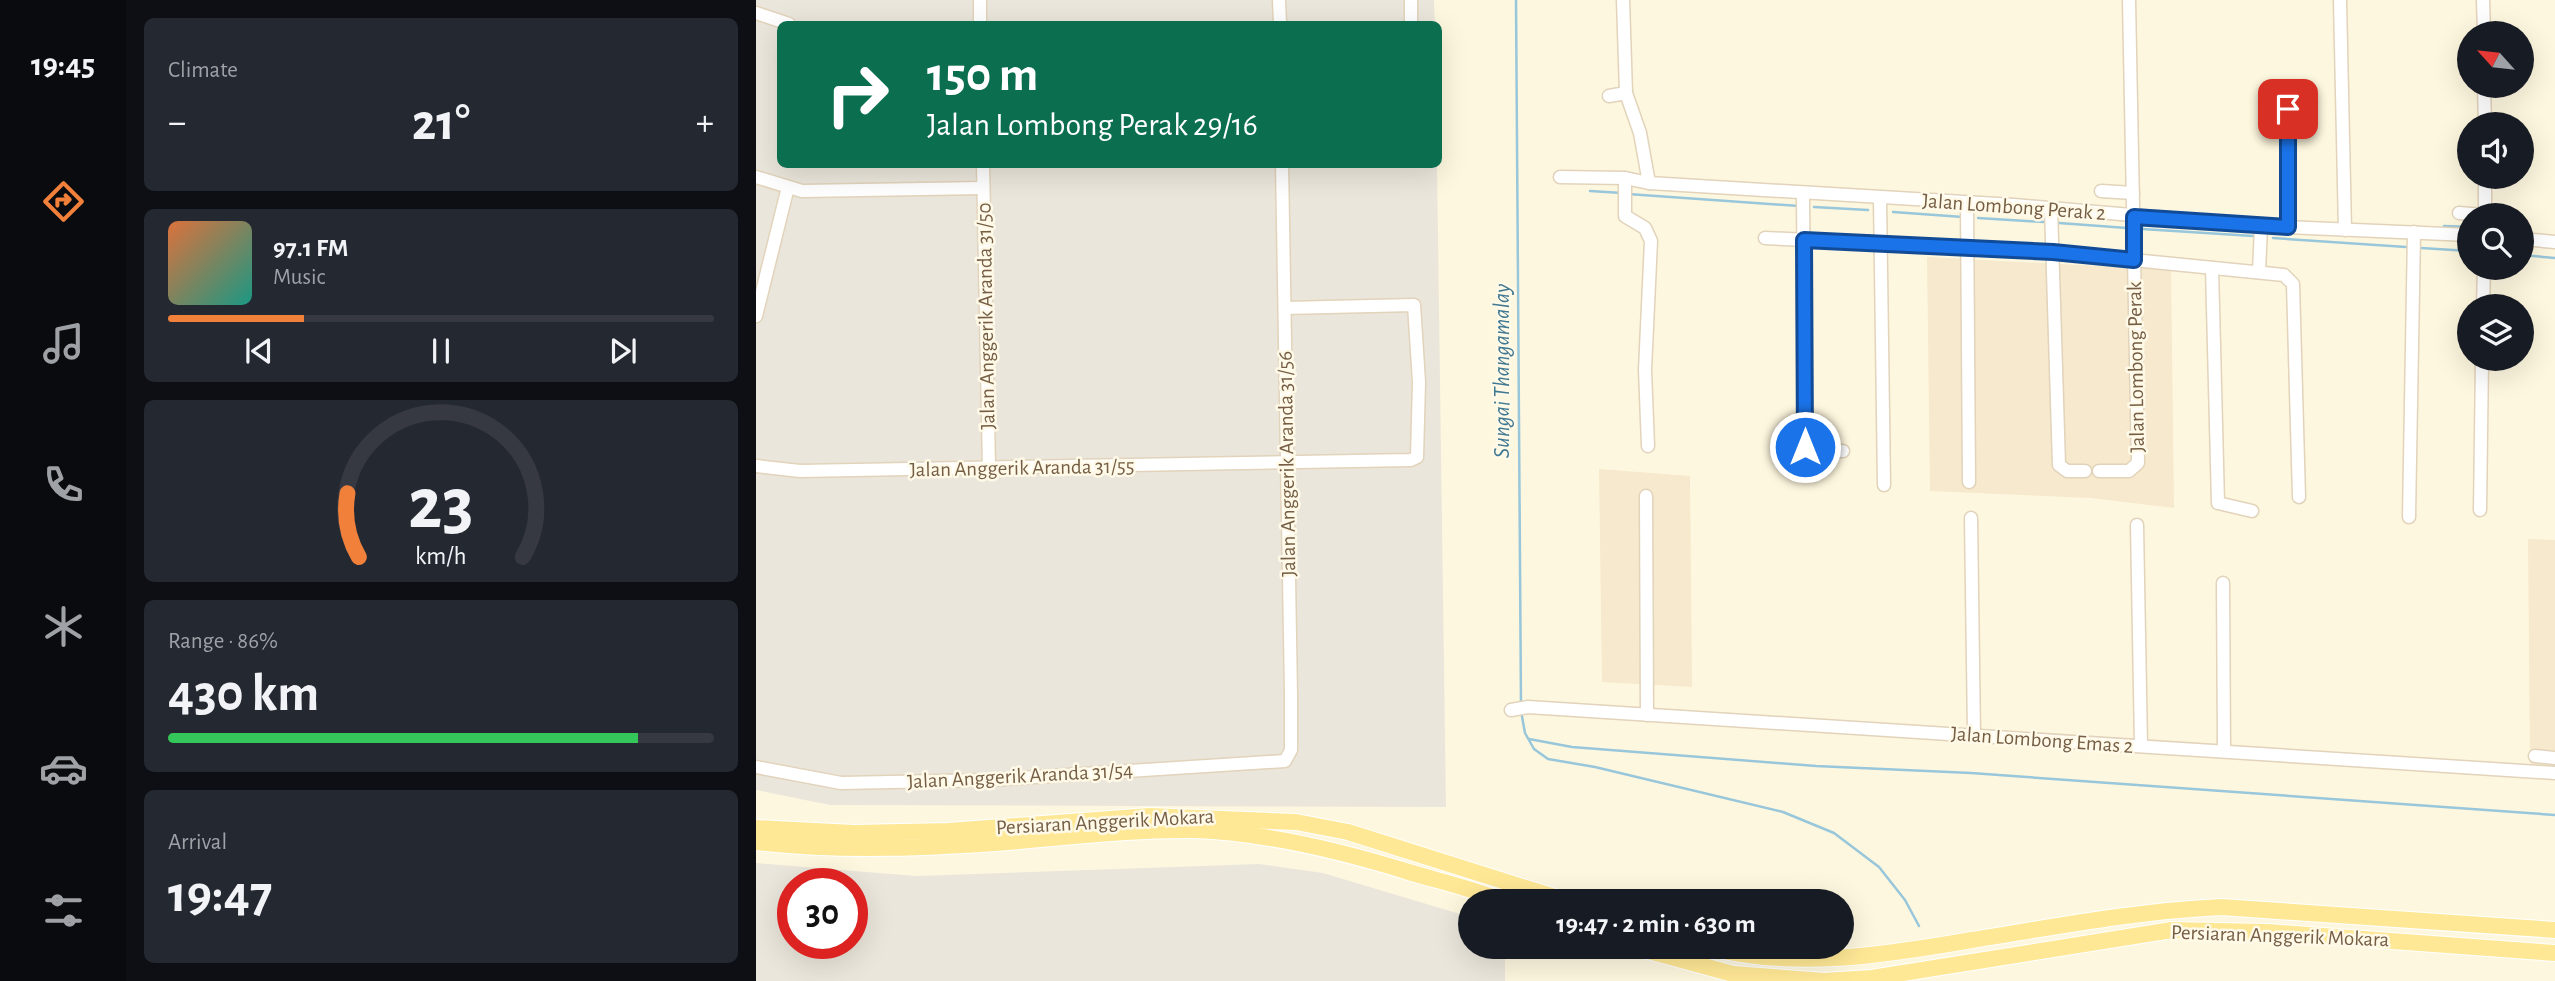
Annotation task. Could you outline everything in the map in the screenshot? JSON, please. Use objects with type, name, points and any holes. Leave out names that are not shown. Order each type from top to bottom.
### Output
[{"type":"main road","name":"Persiaran Anggerik Mokara","points":[[756,828],[854,833],[948,831],[1150,816],[1296,822],[1360,835],[1529,889]]},
{"type":"main road","name":"Persiaran Anggerik Mokara","points":[[756,842],[818,847],[914,847],[1150,831],[1221,832],[1279,839],[1348,854],[1472,889]]},
{"type":"main road","name":"Persiaran Anggerik Mokara","points":[[1854,956],[2168,909],[2221,907],[2555,930]]},
{"type":"main road","name":"Persiaran Anggerik Mokara","points":[[1678,959],[1733,974],[1824,981],[1871,978],[2172,930],[2268,932],[2555,953]]},
{"type":"main road","name":"Persiaran Anggerik Mokara","points":[[1810,959],[1834,959]]},
{"type":"street","points":[[979,0],[980,21]]},
{"type":"street","points":[[1279,0],[1280,21]]},
{"type":"street","points":[[1410,0],[1411,21]]},
{"type":"street","points":[[1623,0],[1626,93],[1640,133],[1649,183]]},
{"type":"street","name":"Jalan Lombong Perak","points":[[2099,471],[2129,471],[2138,463],[2129,0]]},
{"type":"street","points":[[2340,0],[2345,230]]},
{"type":"street","points":[[2483,0],[2484,21]]},
{"type":"street","points":[[756,13],[780,21]]},
{"type":"street","points":[[1609,96],[1626,93]]},
{"type":"street","points":[[2288,109],[2288,227]]},
{"type":"street","name":"Jalan Anggerik Aranda 31/50","points":[[983,168],[989,468]]},
{"type":"street","name":"Jalan Anggerik Aranda 31/56","points":[[1282,168],[1291,750],[1285,761]]},
{"type":"street","points":[[756,177],[802,191],[983,188]]},
{"type":"street","name":"Jalan Lombong Perak 2","points":[[1560,177],[1625,188],[1649,183],[2051,208],[2261,226],[2457,234]]},
{"type":"street","points":[[756,316],[788,187]]},
{"type":"street","points":[[1625,188],[1625,216],[1645,228],[1651,241],[1645,370],[1648,446]]},
{"type":"street","points":[[2101,191],[2133,193]]},
{"type":"street","points":[[1803,194],[1805,447],[1810,452],[1843,451]]},
{"type":"street","points":[[1880,198],[1884,485]]},
{"type":"street","points":[[1968,203],[1969,482]]},
{"type":"street","points":[[2051,208],[2059,465],[2067,471],[2085,471]]},
{"type":"street","points":[[2259,272],[2261,226]]},
{"type":"street","points":[[2409,517],[2414,232]]},
{"type":"street","points":[[1765,238],[2053,252],[2284,275],[2293,284],[2299,497]]},
{"type":"street","points":[[2534,240],[2555,242]]},
{"type":"street","points":[[2211,268],[2218,503],[2252,511]]},
{"type":"street","name":"Jalan Anggerik Aranda 31/55","points":[[756,466],[800,471],[1287,464],[1410,460],[1418,457],[1420,450],[1414,305],[1285,308]]},
{"type":"street","points":[[2480,510],[2482,371]]},
{"type":"street","points":[[1646,496],[1647,715]]},
{"type":"street","points":[[1971,518],[1974,736]]},
{"type":"street","points":[[2137,524],[2141,746]]},
{"type":"street","points":[[2223,583],[2224,751]]},
{"type":"street","name":"Jalan Lombong Emas 2","points":[[1511,710],[1528,707],[2555,772]]},
{"type":"street","points":[[2535,756],[2555,758]]},
{"type":"street","name":"Jalan Anggerik Aranda 31/54","points":[[756,767],[841,783],[990,780],[1285,761]]},
{"type":"shaded area","points":[[756,0],[1434,0],[1435,21],[777,21],[777,168],[1437,168],[1446,807],[830,805],[756,790]]},
{"type":"shaded area","points":[[1927,257],[2171,270],[2174,508],[2091,498],[1930,491]]},
{"type":"shaded area","points":[[1599,469],[1690,476],[1692,687],[1602,682]]},
{"type":"shaded area","points":[[2528,539],[2555,540],[2555,766],[2530,764]]},
{"type":"shaded area","points":[[756,863],[818,868],[777,868],[777,959],[868,959],[868,872],[916,876],[1259,864],[1323,873],[1458,913],[1458,959],[1505,959],[1505,981],[756,981]]},
{"type":"waterway","name":"Sungai Thangamalay","points":[[1516,0],[1521,705]]},
{"type":"waterway","points":[[1590,191],[1622,193]]},
{"type":"waterway","points":[[1628,194],[1799,206]]},
{"type":"waterway","points":[[1814,207],[1868,210]]},
{"type":"waterway","points":[[1893,212],[1963,217]]},
{"type":"waterway","points":[[1978,218],[2044,222]]},
{"type":"waterway","points":[[2059,223],[2127,228]]},
{"type":"waterway","points":[[2444,226],[2457,227]]},
{"type":"waterway","points":[[2142,229],[2253,236]]},
{"type":"waterway","points":[[2273,238],[2406,247]]},
{"type":"waterway","points":[[2421,248],[2457,250]]},
{"type":"waterway","points":[[2534,256],[2555,258]]},
{"type":"waterway","points":[[1521,711],[1525,733],[1534,749],[1548,759],[1595,767],[1783,812],[1834,833],[1879,867],[1905,900],[1919,926]]},
{"type":"waterway","points":[[1529,739],[1572,747],[1816,766],[1971,773],[2555,815]]},
{"type":"route","points":[[1805,447],[1804,240],[2053,252],[2134,260],[2134,217],[2288,227],[2288,109]]}]
